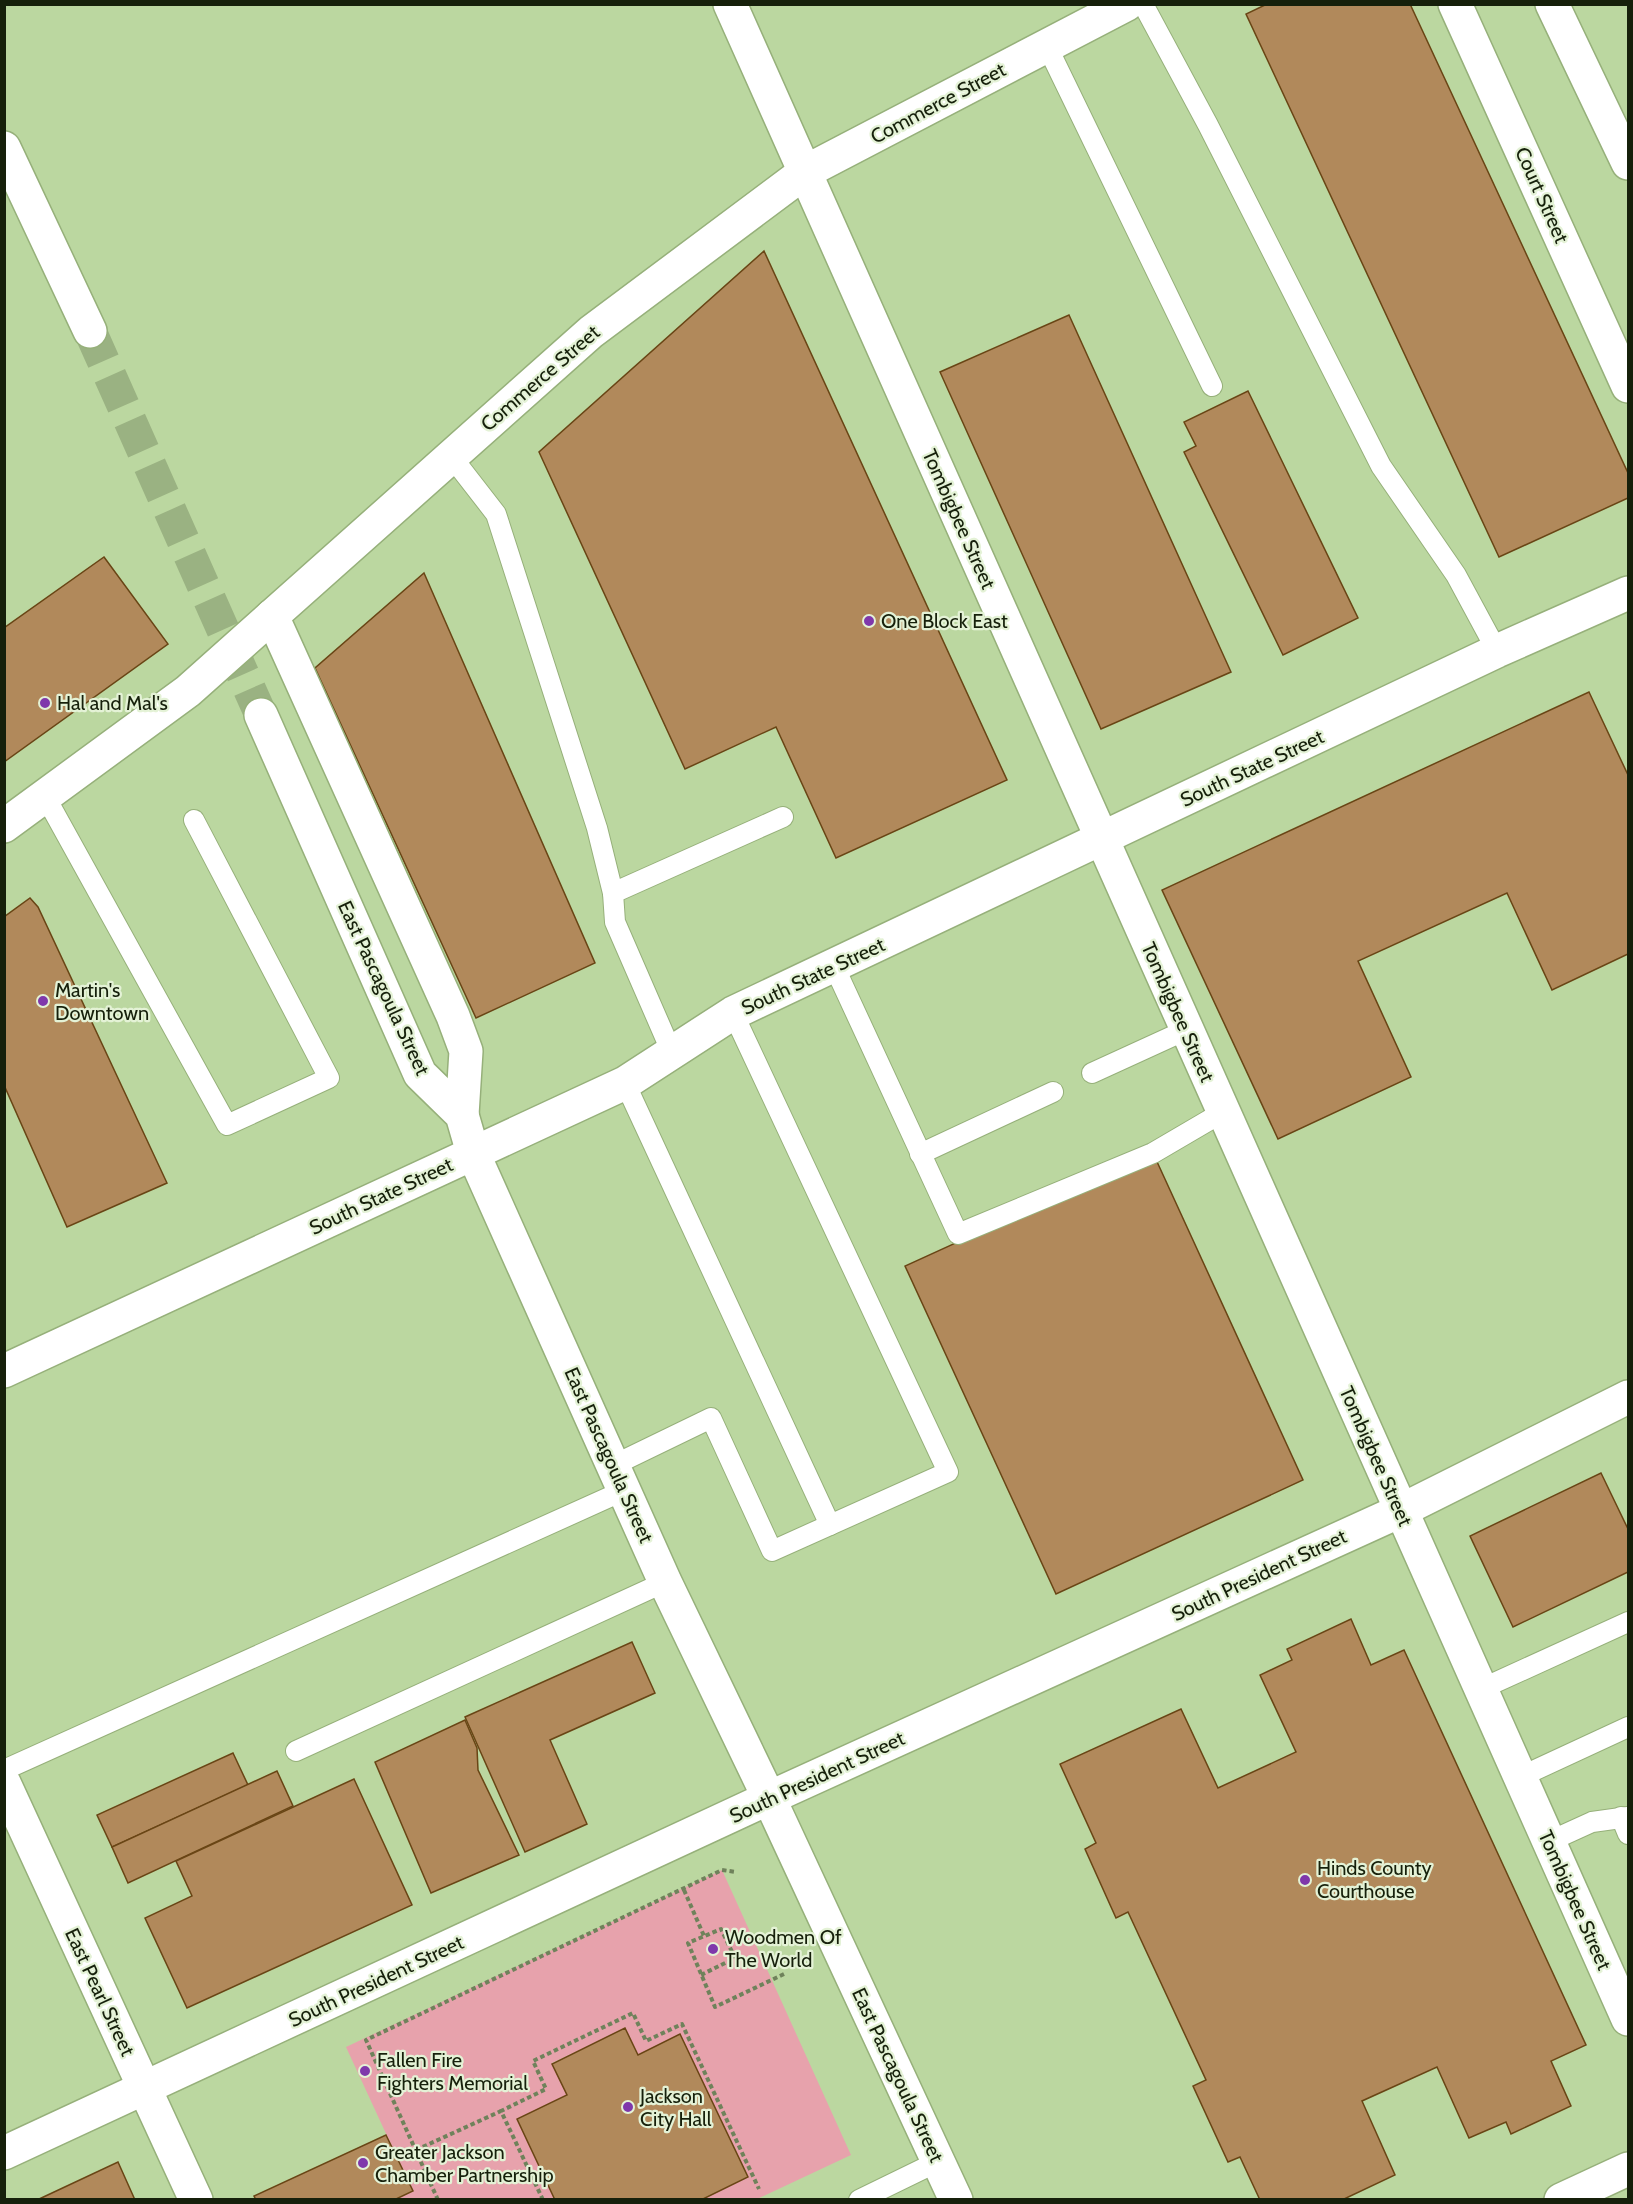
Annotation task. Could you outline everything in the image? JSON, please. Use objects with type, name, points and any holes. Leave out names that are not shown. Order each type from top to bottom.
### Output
[{"type":"street","name":"Tombigbee Street","points":[[730,4],[1400,1511],[1629,2019]]},
{"type":"street","name":"Commerce Street","points":[[4,826],[188,691],[591,332],[805,172],[1127,4]]},
{"type":"street","name":"Court Street","points":[[1455,4],[1629,386]]},
{"type":"street","points":[[1552,4],[1629,163]]},
{"type":"street","points":[[4,148],[90,331]]},
{"type":"street","name":"South State Street","points":[[4,1371],[625,1083],[733,1013],[1497,651],[1629,593]]},
{"type":"street","points":[[272,616],[453,1016],[466,1051],[462,1115]]},
{"type":"street","name":"East Pascagoula Street","points":[[261,715],[420,1074],[462,1115],[473,1153],[620,1477],[665,1582],[769,1798],[956,2199]]},
{"type":"street","name":"South President Street","points":[[4,2153],[769,1798],[1400,1511],[1629,1398]]},
{"type":"street","name":"East Pearl Street","points":[[4,1783],[196,2199]]},
{"type":"street","points":[[1561,2199],[1629,2169]]},
{"type":"lane","points":[[1143,4],[1208,125],[1381,466],[1456,575],[1497,651]]},
{"type":"lane","points":[[1047,46],[1212,386]]},
{"type":"lane","points":[[451,456],[496,514],[597,828],[614,893],[615,922],[672,1053]]},
{"type":"lane","points":[[45,796],[227,1125],[329,1078],[194,820]]},
{"type":"lane","points":[[614,893],[783,817]]},
{"type":"lane","points":[[834,966],[958,1234],[1153,1153],[1223,1112]]},
{"type":"lane","points":[[4,1770],[620,1477],[711,1418],[772,1551],[948,1472],[733,1013]]},
{"type":"lane","points":[[1092,1073],[1186,1030]]},
{"type":"lane","points":[[625,1083],[830,1525]]},
{"type":"lane","points":[[920,1154],[1053,1092]]},
{"type":"lane","points":[[296,1751],[665,1582]]},
{"type":"lane","points":[[1481,1689],[1629,1622]]},
{"type":"lane","points":[[1520,1777],[1629,1727]]},
{"type":"lane","points":[[1548,1842],[1592,1822],[1626,1823]]},
{"type":"lane","points":[[859,2199],[939,2161]]},
{"type":"path","points":[[438,2199],[366,2040],[722,1870],[736,1872]]},
{"type":"path","points":[[684,1890],[704,1936]]},
{"type":"path","points":[[701,1975],[735,1958],[721,1929],[688,1943],[701,1975],[715,2007],[784,1974]]},
{"type":"path","points":[[416,2150],[546,2089],[533,2061],[633,2013],[646,2041],[682,2024],[759,2189]]},
{"type":"path","points":[[501,2111],[543,2199]]},
{"type":"shaded area","points":[[722,1870],[851,2155],[757,2199],[701,2199],[748,2176],[680,2035],[638,2055],[625,2029],[552,2063],[567,2095],[517,2119],[555,2199],[394,2199],[412,2190],[346,2047]]},
{"type":"building","points":[[1267,4],[1410,4],[1628,473],[1628,498],[1499,557],[1246,14]]},
{"type":"building","points":[[764,251],[1007,780],[836,858],[776,727],[685,769],[539,452]]},
{"type":"building","points":[[1069,315],[1231,672],[1101,729],[940,372]]},
{"type":"building","points":[[1248,391],[1358,618],[1283,655],[1184,452],[1196,446],[1184,422]]},
{"type":"building","name":"Hal and Mal's","points":[[104,557],[168,644],[4,762],[4,628]]},
{"type":"building","points":[[424,573],[595,963],[476,1018],[315,668]]},
{"type":"building","points":[[1589,692],[1628,775],[1628,954],[1552,990],[1507,893],[1358,961],[1411,1077],[1278,1139],[1162,890]]},
{"type":"building","name":"Martin's Downtown","points":[[30,898],[38,907],[167,1183],[67,1227],[4,1085],[4,917]]},
{"type":"building","points":[[1153,1153],[1303,1480],[1056,1594],[905,1266]]},
{"type":"building","points":[[1601,1473],[1628,1529],[1628,1572],[1513,1627],[1470,1536]]},
{"type":"building","name":"Hinds County Courthouse","points":[[1351,1619],[1371,1665],[1404,1650],[1586,2045],[1551,2061],[1571,2106],[1511,2134],[1506,2122],[1469,2138],[1437,2067],[1362,2101],[1395,2175],[1342,2200],[1260,2200],[1240,2157],[1228,2162],[1193,2086],[1206,2080],[1128,1912],[1116,1918],[1085,1849],[1096,1843],[1060,1764],[1181,1709],[1218,1788],[1296,1752],[1260,1675],[1292,1660],[1287,1649]]},
{"type":"building","points":[[632,1642],[655,1693],[550,1740],[587,1824],[525,1852],[465,1717]]},
{"type":"building","points":[[465,1720],[477,1748],[478,1770],[519,1855],[431,1893],[375,1762]]},
{"type":"building","points":[[233,1753],[248,1785],[112,1847],[97,1815]]},
{"type":"building","points":[[277,1771],[293,1806],[128,1883],[112,1847]]},
{"type":"building","points":[[354,1779],[412,1905],[187,2008],[145,1918],[192,1896],[176,1861]]},
{"type":"building","name":"Jackson City Hall","points":[[625,2028],[638,2055],[680,2034],[748,2177],[701,2200],[555,2200],[517,2119],[567,2095],[552,2064]]},
{"type":"building","name":"Greater Jackson Chamber Partnership","points":[[386,2135],[413,2191],[394,2200],[256,2200],[254,2196]]},
{"type":"building","points":[[118,2162],[135,2200],[37,2200]]},
{"type":"tunnel","points":[[90,331],[261,715]]},
{"type":"place","name":"One Block East","points":[[869,621]]},
{"type":"place","name":"Hal and Mal's","points":[[45,703]]},
{"type":"place","name":"Martin's Downtown","points":[[43,1001]]},
{"type":"place","name":"Hinds County Courthouse","points":[[1305,1880]]},
{"type":"place","name":"Woodmen Of The World","points":[[713,1949]]},
{"type":"place","name":"Fallen Fire Fighters Memorial","points":[[365,2071]]},
{"type":"place","name":"Jackson City Hall","points":[[628,2107]]},
{"type":"place","name":"Greater Jackson Chamber Partnership","points":[[363,2163]]}]
